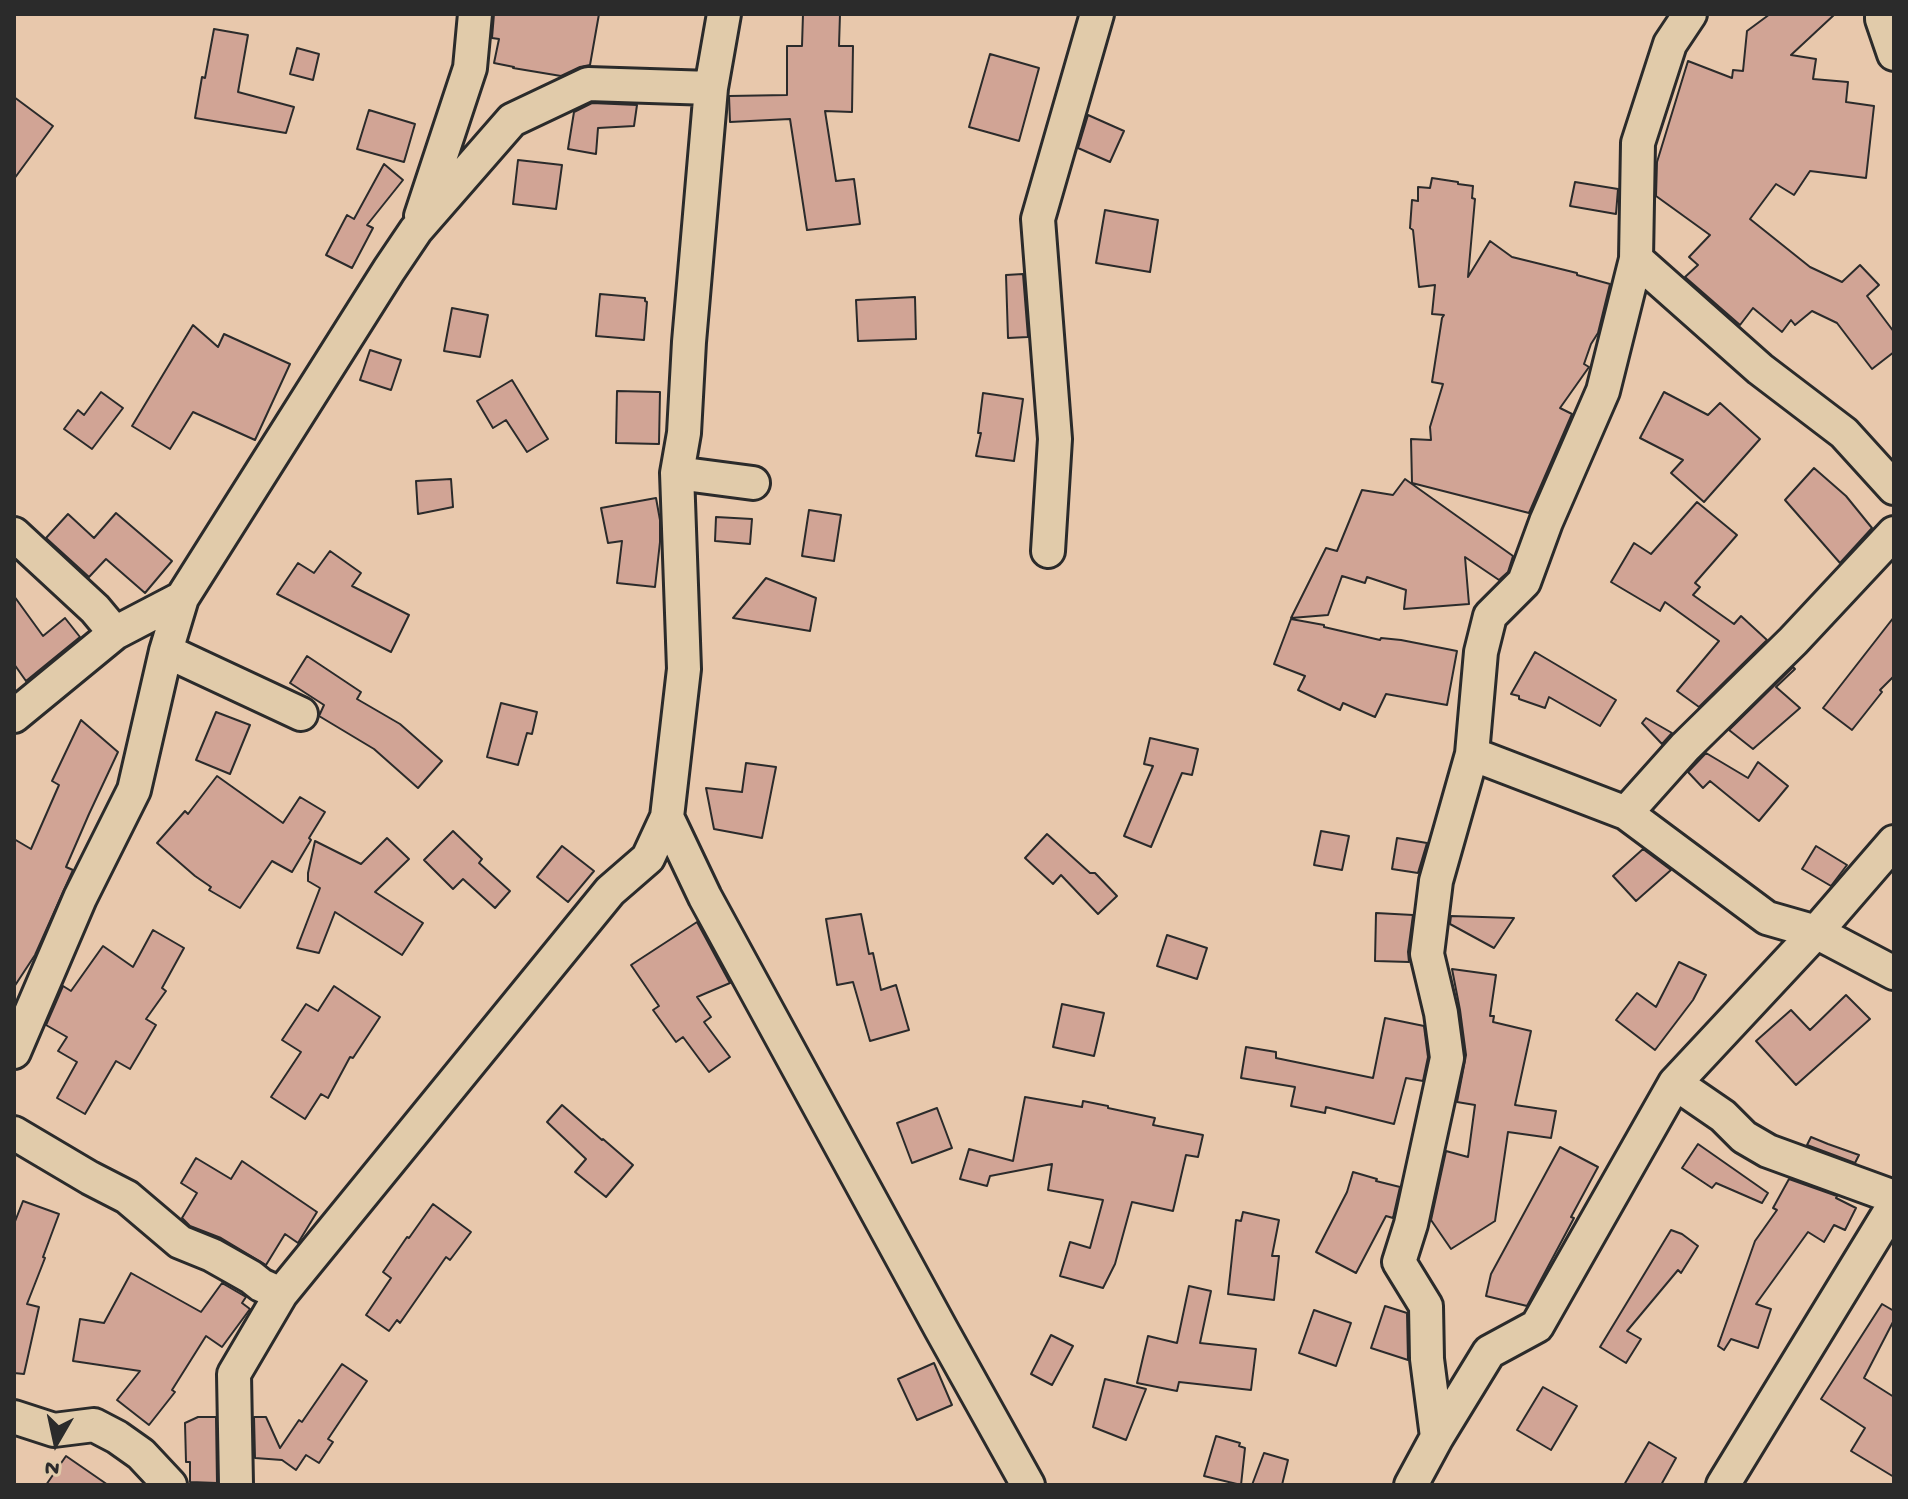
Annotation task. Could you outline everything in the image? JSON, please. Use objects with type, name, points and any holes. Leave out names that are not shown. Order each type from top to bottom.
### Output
[{"type":"street","points":[[416,230],[470,68],[475,14]]},
{"type":"street","points":[[236,1485],[234,1374],[281,1294],[610,891],[648,858],[667,817],[684,669],[677,473],[684,433],[711,88],[724,14]]},
{"type":"street","points":[[1048,551],[1055,439],[1038,219],[1097,14]]},
{"type":"street","points":[[1437,1437],[1427,1359],[1426,1306],[1399,1262],[1411,1224],[1447,1058],[1441,1013],[1427,954],[1436,881],[1472,754],[1481,652],[1490,616],[1524,582],[1546,522],[1603,391],[1636,259],[1638,143],[1670,44],[1690,14]]},
{"type":"street","points":[[1882,14],[1894,54]]},
{"type":"street","points":[[14,1052],[80,898],[134,790],[166,651],[182,598],[416,230],[512,120],[588,84],[711,88]]},
{"type":"street","points":[[1636,259],[1760,369],[1844,433],[1894,488]]},
{"type":"street","points":[[677,473],[753,483]]},
{"type":"street","points":[[1626,813],[1685,747],[1793,641],[1894,533]]},
{"type":"street","points":[[14,534],[95,609],[115,633]]},
{"type":"street","points":[[14,716],[115,633],[182,598]]},
{"type":"street","points":[[166,651],[301,714]]},
{"type":"street","points":[[1472,754],[1626,813],[1767,918],[1816,932],[1894,973]]},
{"type":"street","points":[[667,817],[705,897],[1028,1485]]},
{"type":"street","points":[[1411,1485],[1489,1352],[1537,1326],[1675,1083],[1816,932],[1894,842]]},
{"type":"street","points":[[1675,1083],[1723,1116],[1744,1137],[1768,1151],[1894,1197]]},
{"type":"street","points":[[14,1133],[127,1197],[180,1242],[212,1255],[281,1294]]},
{"type":"street","points":[[1724,1485],[1894,1205]]},
{"type":"street","points":[[14,1417],[54,1430],[94,1425],[141,1454],[170,1485]]},
{"type":"building","points":[[494,14],[599,14],[590,65],[561,76],[494,63],[499,39],[492,38]]},
{"type":"building","points":[[803,14],[840,14],[839,46],[853,46],[852,112],[825,111],[836,181],[854,179],[860,224],[807,230],[790,119],[730,122],[729,96],[787,95],[787,46],[802,46]]},
{"type":"building","points":[[1770,14],[1835,14],[1791,55],[1816,59],[1813,79],[1848,82],[1846,102],[1874,106],[1866,178],[1810,171],[1794,195],[1776,184],[1750,219],[1810,267],[1842,282],[1860,265],[1879,285],[1867,296],[1894,332],[1894,352],[1872,369],[1837,323],[1812,311],[1795,325],[1791,320],[1782,332],[1753,308],[1740,325],[1685,277],[1698,265],[1689,257],[1710,235],[1656,196],[1657,162],[1688,61],[1732,78],[1733,70],[1743,71],[1747,31]]},
{"type":"building","points":[[214,29],[248,35],[238,92],[294,107],[286,133],[195,118]]},
{"type":"building","points":[[297,48],[319,54],[313,80],[290,74]]},
{"type":"building","points":[[990,54],[1039,68],[1019,141],[969,127]]},
{"type":"building","points":[[14,97],[53,126],[14,179]]},
{"type":"building","points":[[592,103],[637,105],[634,126],[598,128],[596,154],[568,149],[574,112]]},
{"type":"building","points":[[369,110],[415,124],[404,162],[357,149]]},
{"type":"building","points":[[1088,115],[1124,131],[1110,162],[1078,148]]},
{"type":"building","points":[[518,160],[562,165],[556,209],[513,204]]},
{"type":"building","points":[[384,164],[403,180],[367,225],[373,228],[352,268],[326,255],[347,215],[354,219]]},
{"type":"building","points":[[1432,178],[1473,186],[1472,198],[1475,199],[1468,277],[1490,241],[1512,257],[1610,284],[1598,333],[1584,364],[1589,367],[1560,408],[1572,414],[1529,513],[1412,483],[1411,439],[1431,440],[1430,427],[1443,384],[1432,382],[1444,315],[1432,314],[1435,285],[1419,287],[1413,230],[1410,228],[1412,200],[1418,201],[1418,187],[1430,188]]},
{"type":"building","points":[[1575,182],[1618,189],[1616,214],[1570,206]]},
{"type":"building","points":[[1105,210],[1158,220],[1150,272],[1096,263]]},
{"type":"building","points":[[1023,274],[1028,337],[1008,338],[1006,275]]},
{"type":"building","points":[[600,294],[645,298],[644,340],[596,336]]},
{"type":"building","points":[[915,297],[916,339],[858,341],[856,300]]},
{"type":"building","points":[[452,308],[488,315],[480,357],[444,351]]},
{"type":"building","points":[[193,325],[218,347],[224,334],[290,364],[255,440],[193,412],[170,449],[132,426]]},
{"type":"building","points":[[370,350],[401,360],[391,390],[360,380]]},
{"type":"building","points":[[512,380],[548,439],[527,452],[506,420],[493,428],[477,401]]},
{"type":"building","points":[[617,391],[660,392],[659,444],[616,443]]},
{"type":"building","points":[[101,392],[123,408],[92,449],[64,429],[78,410],[84,415]]},
{"type":"building","points":[[1664,392],[1708,415],[1720,403],[1760,439],[1704,502],[1671,473],[1683,460],[1640,438]]},
{"type":"building","points":[[983,393],[1023,399],[1014,461],[976,456],[981,433],[978,433]]},
{"type":"building","points":[[1814,468],[1846,496],[1872,528],[1840,563],[1785,500]]},
{"type":"building","points":[[451,479],[453,507],[418,514],[416,481]]},
{"type":"building","points":[[1405,479],[1513,556],[1508,572],[1499,580],[1465,557],[1469,604],[1404,609],[1406,590],[1367,577],[1365,583],[1342,576],[1328,615],[1291,618],[1326,548],[1337,551],[1362,490],[1393,495]]},
{"type":"building","points":[[656,498],[660,542],[655,587],[617,583],[622,541],[608,543],[601,508]]},
{"type":"building","points":[[1697,502],[1737,535],[1695,583],[1700,587],[1693,595],[1734,624],[1741,616],[1767,640],[1699,707],[1677,691],[1719,641],[1665,602],[1660,611],[1611,582],[1634,543],[1651,554]]},
{"type":"building","points":[[809,510],[841,515],[834,561],[802,556]]},
{"type":"building","points":[[116,513],[172,561],[145,593],[106,559],[89,577],[46,538],[68,514],[94,538]]},
{"type":"building","points":[[716,517],[752,519],[750,544],[715,541]]},
{"type":"building","points":[[330,551],[361,573],[352,586],[409,615],[391,652],[277,594],[298,563],[314,573]]},
{"type":"building","points":[[766,578],[816,598],[810,631],[733,618]]},
{"type":"building","points":[[14,596],[43,636],[65,618],[80,637],[26,681],[14,664]]},
{"type":"building","points":[[1894,617],[1894,676],[1880,690],[1882,692],[1852,730],[1823,708]]},
{"type":"building","points":[[1291,619],[1380,640],[1401,640],[1457,651],[1447,705],[1386,694],[1375,717],[1343,703],[1340,710],[1298,690],[1305,676],[1274,664]]},
{"type":"building","points":[[1535,652],[1616,700],[1600,726],[1549,697],[1545,708],[1511,694]]},
{"type":"building","points":[[307,656],[361,692],[357,699],[400,724],[442,761],[418,788],[374,749],[319,716],[324,705],[290,683]]},
{"type":"building","points":[[1793,667],[1795,669],[1776,687],[1800,708],[1753,749],[1729,730]]},
{"type":"building","points":[[501,703],[537,712],[532,734],[527,733],[518,765],[487,757]]},
{"type":"building","points":[[216,712],[250,725],[230,774],[196,760]]},
{"type":"building","points":[[1646,718],[1672,733],[1662,744],[1642,723]]},
{"type":"building","points":[[81,720],[118,752],[66,867],[73,870],[35,955],[14,987],[14,839],[31,849],[59,785],[52,781]]},
{"type":"building","points":[[1150,738],[1198,749],[1192,775],[1182,773],[1151,847],[1124,836],[1153,766],[1144,764]]},
{"type":"building","points":[[1706,753],[1748,778],[1758,762],[1788,786],[1759,821],[1710,781],[1703,788],[1688,772]]},
{"type":"building","points":[[746,763],[776,767],[762,838],[714,829],[706,788],[742,792]]},
{"type":"building","points":[[217,776],[283,823],[300,797],[325,812],[292,872],[272,861],[240,908],[209,890],[211,887],[157,843],[185,811],[188,814]]},
{"type":"building","points":[[453,831],[482,859],[479,863],[510,891],[495,908],[463,879],[453,889],[424,860]]},
{"type":"building","points":[[1321,831],[1349,836],[1342,870],[1314,865]]},
{"type":"building","points":[[1047,834],[1090,873],[1095,873],[1117,896],[1098,914],[1061,875],[1053,884],[1025,858]]},
{"type":"building","points":[[387,838],[409,859],[375,892],[423,923],[402,955],[335,912],[319,953],[297,948],[320,888],[308,881],[315,841],[361,864]]},
{"type":"building","points":[[1397,838],[1427,843],[1418,873],[1392,869]]},
{"type":"building","points":[[562,846],[594,871],[568,902],[537,877]]},
{"type":"building","points":[[1816,846],[1847,865],[1831,886],[1802,869]]},
{"type":"building","points":[[1643,849],[1671,870],[1636,901],[1613,876]]},
{"type":"building","points":[[1376,913],[1413,915],[1409,962],[1375,961]]},
{"type":"building","points":[[861,914],[869,954],[873,953],[881,990],[896,985],[909,1030],[870,1041],[853,982],[837,985],[826,919]]},
{"type":"building","points":[[1451,916],[1514,918],[1494,948],[1450,924]]},
{"type":"building","points":[[697,922],[730,983],[697,997],[711,1017],[704,1022],[730,1057],[709,1072],[683,1037],[676,1042],[653,1010],[659,1006],[631,965]]},
{"type":"building","points":[[153,930],[184,948],[162,988],[166,991],[146,1019],[156,1025],[130,1069],[116,1061],[85,1114],[57,1098],[77,1062],[58,1051],[67,1037],[46,1025],[63,986],[71,991],[103,946],[133,967]]},
{"type":"building","points":[[1167,935],[1207,948],[1197,979],[1157,966]]},
{"type":"building","points":[[1679,962],[1706,975],[1693,1000],[1655,1050],[1616,1020],[1637,993],[1656,1007]]},
{"type":"building","points":[[1452,969],[1496,975],[1490,1016],[1494,1016],[1493,1022],[1531,1031],[1515,1105],[1556,1111],[1551,1138],[1508,1132],[1495,1221],[1451,1249],[1431,1220],[1446,1151],[1468,1157],[1475,1105],[1457,1102],[1466,1055]]},
{"type":"building","points":[[334,986],[380,1017],[353,1058],[350,1057],[328,1098],[321,1094],[305,1119],[271,1097],[301,1052],[282,1040],[306,1004],[318,1011]]},
{"type":"building","points":[[1846,995],[1870,1019],[1796,1085],[1756,1041],[1791,1010],[1810,1030]]},
{"type":"building","points":[[1062,1004],[1104,1013],[1094,1056],[1053,1047]]},
{"type":"building","points":[[1385,1018],[1424,1026],[1428,1057],[1423,1081],[1406,1078],[1394,1124],[1326,1107],[1325,1113],[1291,1106],[1295,1087],[1241,1078],[1246,1047],[1276,1052],[1276,1058],[1373,1078]]},
{"type":"building","points":[[1025,1097],[1082,1107],[1083,1101],[1108,1106],[1155,1118],[1153,1125],[1203,1135],[1198,1157],[1186,1155],[1173,1211],[1132,1202],[1115,1264],[1103,1288],[1060,1276],[1070,1242],[1090,1248],[1103,1200],[1048,1190],[1052,1164],[990,1176],[987,1186],[960,1179],[969,1149],[1013,1161]]},
{"type":"building","points":[[562,1105],[633,1165],[606,1197],[575,1172],[586,1159],[547,1122]]},
{"type":"building","points":[[937,1108],[952,1148],[912,1163],[897,1123]]},
{"type":"building","points":[[1811,1137],[1859,1155],[1855,1163],[1807,1145]]},
{"type":"building","points":[[1698,1144],[1768,1193],[1762,1203],[1716,1183],[1712,1188],[1682,1168]]},
{"type":"building","points":[[1560,1147],[1598,1167],[1571,1217],[1574,1218],[1527,1306],[1486,1296],[1491,1274]]},
{"type":"building","points":[[196,1158],[231,1179],[242,1161],[317,1212],[298,1243],[285,1234],[266,1265],[221,1238],[190,1226],[182,1218],[197,1193],[181,1183]]},
{"type":"building","points":[[1353,1172],[1400,1187],[1393,1218],[1386,1216],[1356,1273],[1316,1252],[1347,1192]]},
{"type":"building","points":[[1789,1179],[1837,1196],[1856,1208],[1845,1230],[1834,1225],[1824,1242],[1808,1232],[1756,1304],[1771,1309],[1758,1348],[1731,1339],[1724,1350],[1718,1346],[1755,1241],[1777,1210],[1773,1208]]},
{"type":"building","points":[[23,1201],[59,1214],[27,1304],[39,1307],[24,1374],[14,1373],[14,1224]]},
{"type":"building","points":[[433,1204],[471,1232],[450,1260],[446,1257],[400,1323],[397,1320],[389,1331],[366,1315],[391,1278],[383,1272]]},
{"type":"building","points":[[1243,1212],[1279,1220],[1272,1256],[1279,1256],[1274,1300],[1228,1294],[1236,1220],[1241,1221]]},
{"type":"building","points":[[1671,1230],[1698,1246],[1681,1273],[1678,1270],[1627,1331],[1641,1339],[1626,1363],[1600,1347]]},
{"type":"building","points":[[131,1273],[201,1312],[222,1283],[246,1297],[242,1303],[250,1309],[222,1347],[206,1336],[172,1390],[175,1392],[149,1425],[117,1400],[140,1371],[73,1361],[80,1319],[104,1323]]},
{"type":"building","points":[[1189,1286],[1211,1291],[1200,1343],[1256,1349],[1251,1390],[1179,1382],[1177,1391],[1137,1383],[1148,1336],[1177,1343]]},
{"type":"building","points":[[1882,1304],[1894,1311],[1894,1320],[1864,1378],[1894,1397],[1894,1477],[1851,1451],[1865,1428],[1821,1399]]},
{"type":"building","points":[[1385,1306],[1407,1313],[1408,1360],[1371,1348]]},
{"type":"building","points":[[1314,1310],[1351,1323],[1336,1366],[1299,1353]]},
{"type":"building","points":[[1051,1335],[1073,1346],[1052,1385],[1031,1374]]},
{"type":"building","points":[[934,1363],[952,1405],[917,1420],[898,1379]]},
{"type":"building","points":[[342,1364],[367,1381],[328,1439],[333,1442],[319,1463],[306,1455],[296,1470],[282,1460],[255,1458],[254,1417],[266,1417],[280,1448]]},
{"type":"building","points":[[1105,1379],[1146,1389],[1126,1440],[1093,1427]]},
{"type":"building","points":[[1543,1387],[1577,1406],[1551,1450],[1517,1430]]},
{"type":"building","points":[[198,1417],[216,1417],[217,1483],[190,1482],[185,1423]]},
{"type":"building","points":[[1216,1436],[1240,1443],[1239,1446],[1245,1448],[1241,1485],[1204,1476]]},
{"type":"building","points":[[1649,1442],[1676,1458],[1661,1485],[1624,1485]]},
{"type":"building","points":[[1264,1453],[1288,1460],[1282,1485],[1252,1485]]},
{"type":"building","points":[[66,1456],[108,1485],[46,1485]]}]
